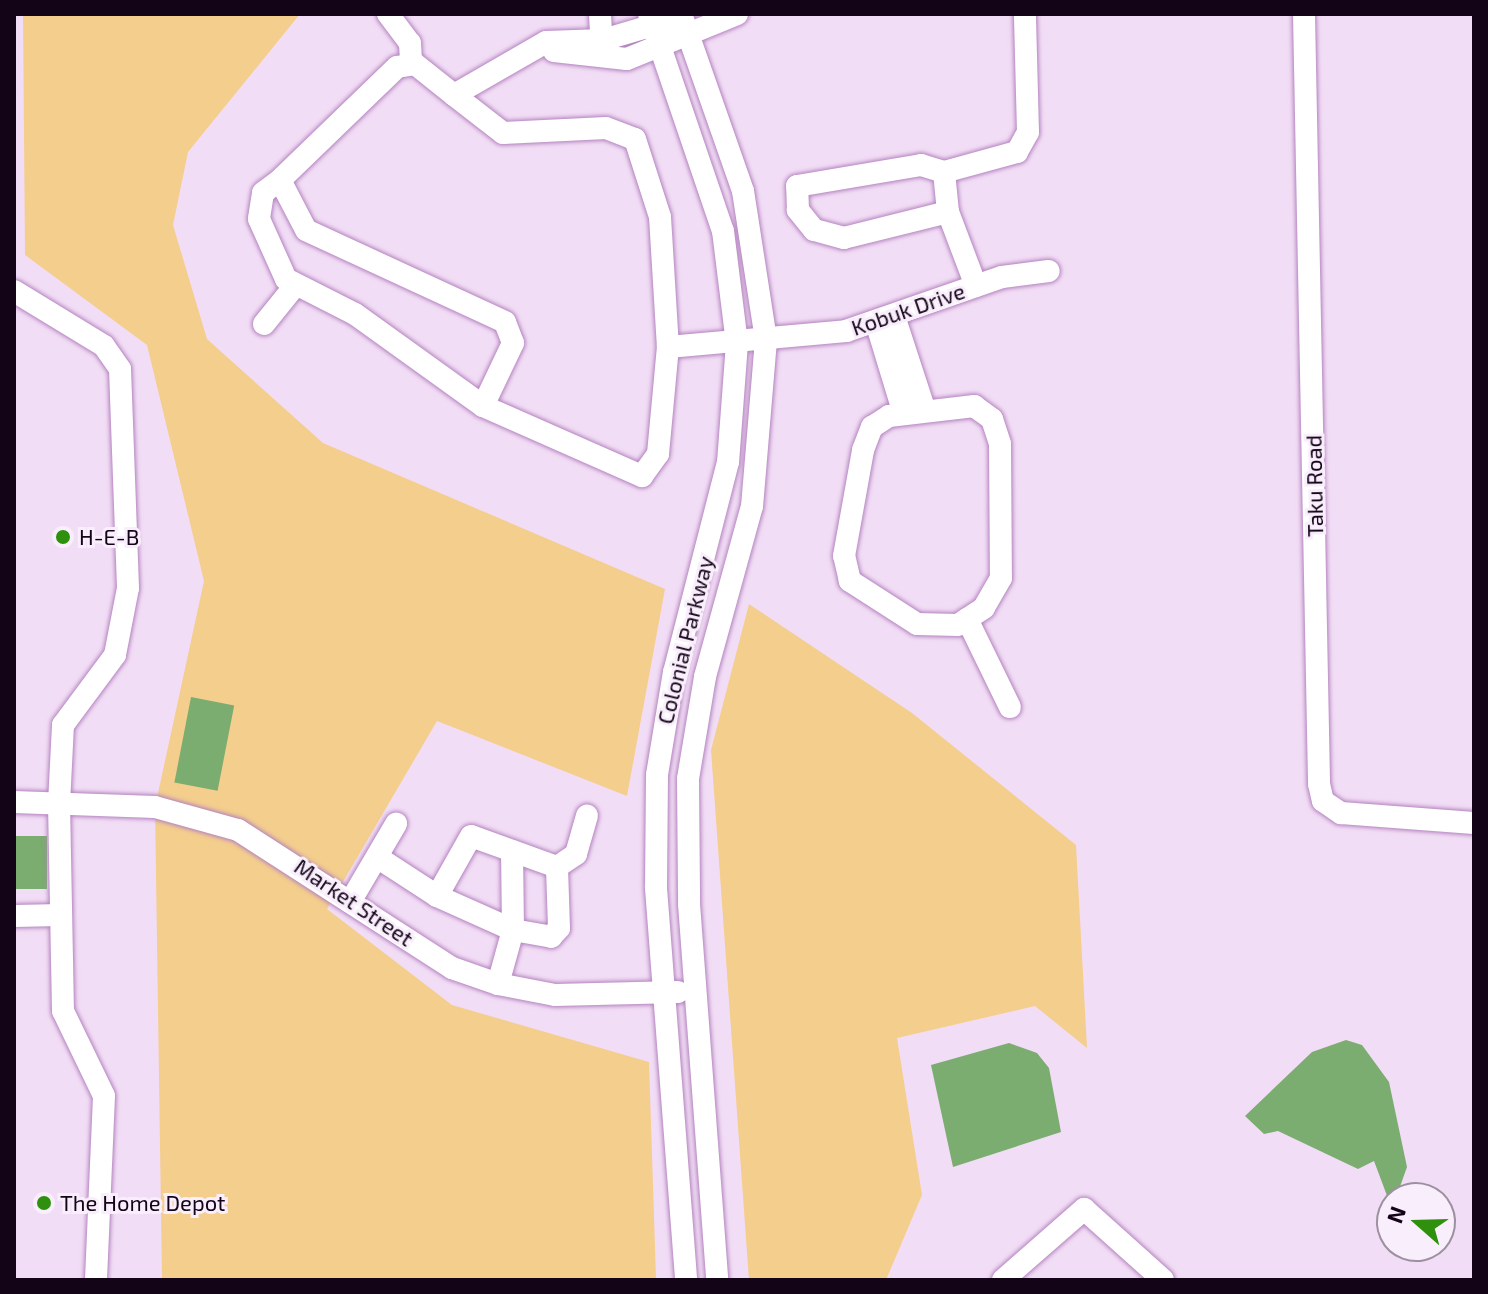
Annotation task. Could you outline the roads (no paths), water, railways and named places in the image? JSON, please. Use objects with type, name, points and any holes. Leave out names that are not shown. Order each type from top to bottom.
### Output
[{"type":"street","points":[[388,14],[410,43],[411,64]]},
{"type":"street","points":[[600,14],[602,50]]},
{"type":"street","points":[[602,50],[651,21],[737,14]]},
{"type":"street","points":[[948,212],[844,238],[814,230],[796,196],[797,186],[921,165],[944,172],[1017,152],[1028,132],[1025,14]]},
{"type":"street","name":"Taku Road","points":[[1304,14],[1319,784],[1323,801],[1341,813],[1474,823]]},
{"type":"street","points":[[454,95],[533,47],[661,49],[684,20]]},
{"type":"street","name":"Colonial Parkway","points":[[684,20],[743,191],[766,340],[757,478],[701,692],[688,779],[695,991],[717,1280]]},
{"type":"street","name":"Colonial Parkway","points":[[651,21],[723,231],[737,343],[728,462],[674,672],[657,775],[664,994],[686,1280]]},
{"type":"street","points":[[411,64],[454,95],[503,133],[606,128],[635,139],[660,217],[668,347],[658,454],[642,476],[483,406],[355,314],[294,287],[259,219],[263,193],[397,67],[411,64]]},
{"type":"street","points":[[944,172],[948,212],[976,286]]},
{"type":"street","points":[[280,180],[306,230],[505,322],[513,343],[483,406]]},
{"type":"street","name":"Kobuk Drive","points":[[668,347],[766,340],[885,319],[976,286],[1049,271]]},
{"type":"street","points":[[264,324],[294,287]]},
{"type":"street","points":[[14,291],[104,346],[120,369],[128,588],[115,655],[63,725],[59,803],[63,1011],[104,1096],[96,1280]]},
{"type":"street","points":[[885,319],[914,412]]},
{"type":"street","points":[[974,406],[992,419],[1000,444],[1001,578],[984,608],[967,619],[917,624],[850,581],[844,556],[863,450],[872,427],[914,412],[974,406]]},
{"type":"street","points":[[967,619],[1010,707]]},
{"type":"street","name":"Market Street","points":[[14,802],[155,807],[225,825],[286,856],[452,968],[498,984],[555,995],[695,991]]},
{"type":"street","points":[[557,867],[576,854],[587,816]]},
{"type":"street","points":[[350,902],[396,824]]},
{"type":"street","points":[[437,896],[471,836],[557,867]]},
{"type":"street","points":[[498,984],[513,930],[512,851]]},
{"type":"street","points":[[377,857],[437,896],[513,930],[551,937],[559,928],[557,867]]},
{"type":"street","points":[[14,916],[61,915]]},
{"type":"street","points":[[1003,1280],[1084,1209],[1163,1280]]},
{"type":"place","name":"H-E-B","points":[[63,537]]},
{"type":"place","name":"The Home Depot","points":[[44,1203]]}]
